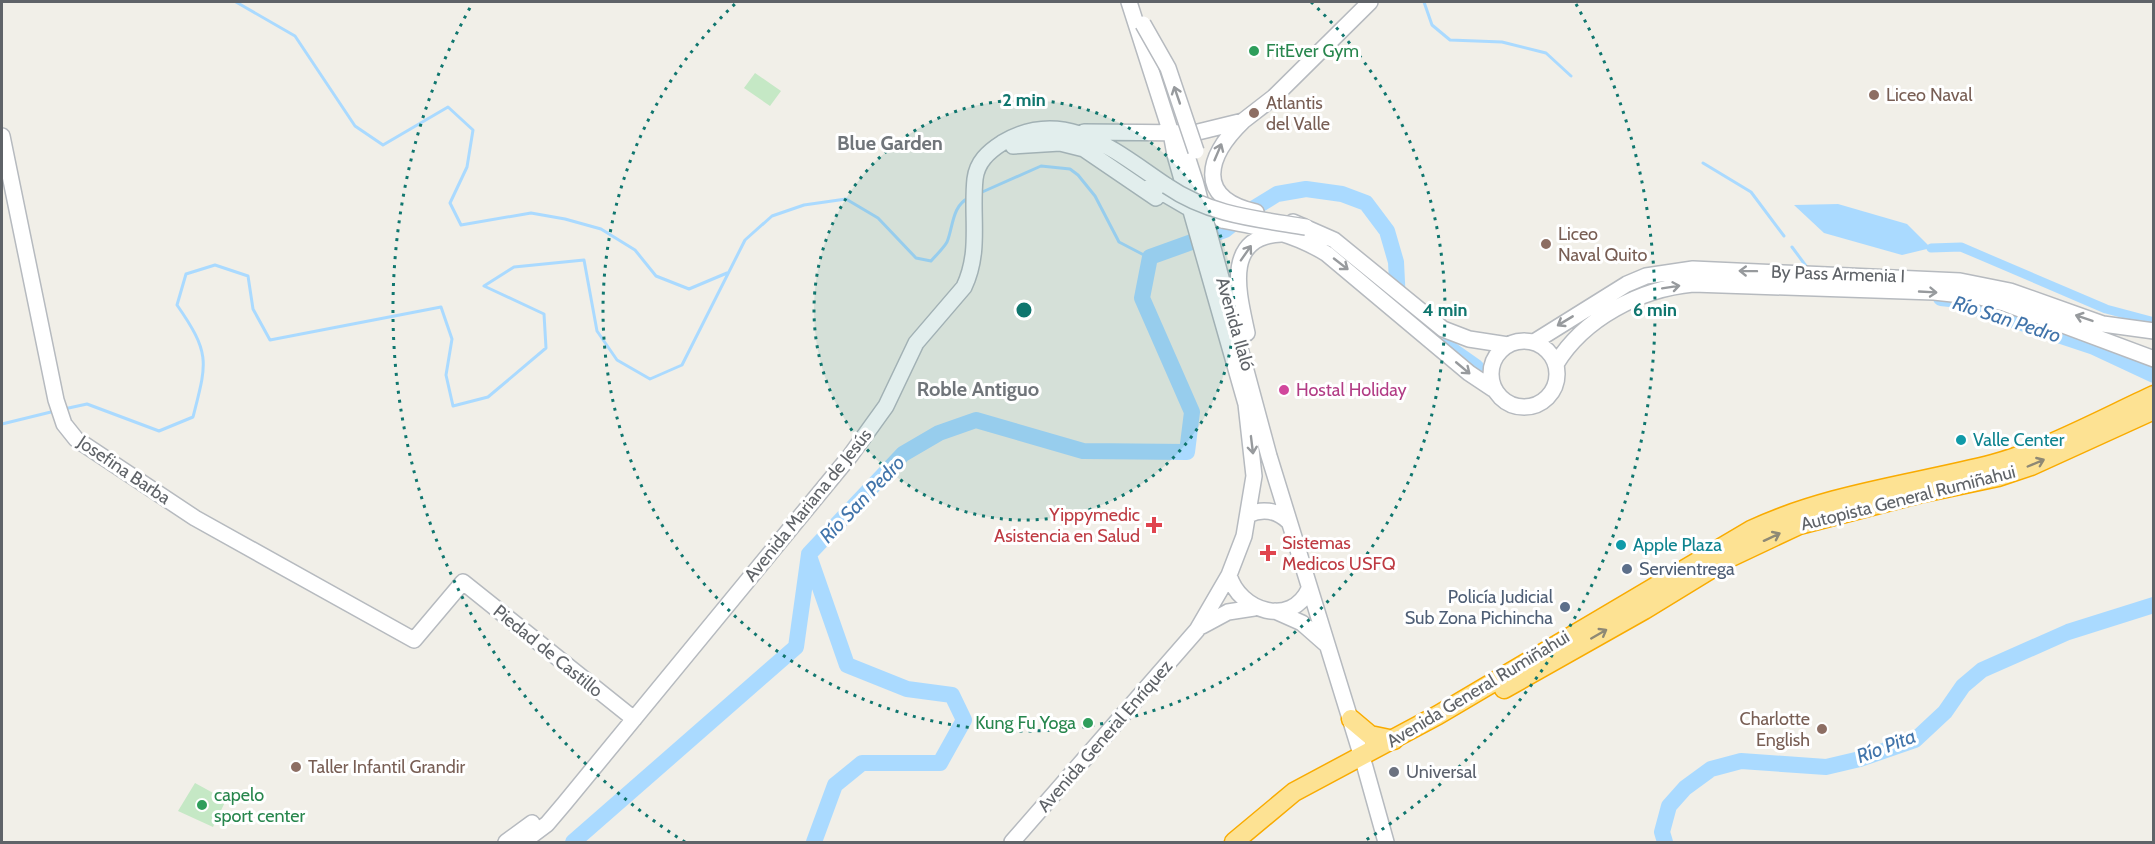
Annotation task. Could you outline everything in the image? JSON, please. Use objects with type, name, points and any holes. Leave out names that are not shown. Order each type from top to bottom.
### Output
[{"type":"highway","name":"Autopista General Rumiñahui","points":[[1728,550],[1816,518],[1998,477],[2031,466],[2127,415],[2154,395]]},
{"type":"highway","name":"Autopista General Rumiñahui","points":[[1728,550],[1751,530],[1808,506],[1996,463],[2127,415],[2154,410]]},
{"type":"highway","name":"Avenida General Rumiñahui","points":[[1252,843],[1301,801],[1394,740],[1728,550]]},
{"type":"highway","name":"Avenida General Rumiñahui","points":[[1234,843],[1294,792],[1364,761],[1644,610],[1728,550]]},
{"type":"highway","points":[[1351,719],[1370,735],[1394,740]]},
{"type":"main road","points":[[977,173],[998,153],[1013,146],[1056,139],[1100,146],[1163,194],[1198,213],[1290,235],[1315,246],[1341,263],[1434,344],[1469,373],[1493,389],[1507,404],[1526,408],[1536,406],[1545,401],[1556,385],[1556,364],[1545,349],[1534,342],[1521,341],[1508,345],[1469,339],[1443,329],[1402,298],[1347,249],[1306,227],[1238,208],[1218,191],[1213,177],[1215,156],[1227,136],[1274,97],[1370,2]]},
{"type":"main road","points":[[1130,3],[1167,68],[1207,185],[1218,202],[1234,215]]},
{"type":"main road","name":"Avenida Ilaló","points":[[1130,3],[1171,133],[1174,155],[1213,266],[1288,521]]},
{"type":"main road","points":[[977,173],[990,152],[1020,134],[1055,129],[1078,132],[1205,132],[1243,121]]},
{"type":"main road","points":[[1078,132],[1186,199],[1234,215],[1306,227]]},
{"type":"main road","name":"Josefina Barba","points":[[2,136],[56,400],[61,418],[76,439],[195,518],[414,640],[463,582]]},
{"type":"main road","points":[[1013,146],[1060,143],[1084,149],[1168,206],[1199,222]]},
{"type":"main road","name":"Avenida Mariana de Jesús","points":[[524,843],[547,824],[634,719],[850,456],[886,406],[916,343],[964,287],[973,266],[976,242],[977,173]]},
{"type":"main road","points":[[1263,431],[1258,385],[1240,302],[1237,275],[1247,250],[1263,238],[1290,235]]},
{"type":"main road","name":"Avenida Ilaló","points":[[1213,266],[1252,441],[1254,476],[1248,515]]},
{"type":"main road","name":"By Pass Armenia I","points":[[1534,342],[1628,284],[1669,271],[1693,269],[1960,280],[2010,291],[2103,324],[2147,330]]},
{"type":"main road","name":"By Pass Armenia I","points":[[1556,364],[1566,348],[1581,333],[1622,306],[1657,289],[1693,284],[1934,292],[1992,299],[2150,358]]},
{"type":"main road","points":[[1493,389],[1491,369],[1494,359],[1508,345]]},
{"type":"main road","points":[[1327,645],[1302,623],[1275,611],[1254,608],[1238,594],[1229,575],[1238,556],[1248,515],[1260,511],[1272,511],[1288,521],[1364,761],[1386,843]]},
{"type":"main road","name":"Avenida General Enríquez","points":[[1012,843],[1197,630],[1229,575]]},
{"type":"main road","name":"Piedad de Castillo","points":[[463,582],[634,719]]},
{"type":"main road","points":[[1275,611],[1296,605],[1310,589]]},
{"type":"main road","name":"Avenida General Enríquez","points":[[1197,630],[1228,612],[1254,608]]},
{"type":"main road","name":"Avenida Mariana de Jesús","points":[[506,843],[541,816],[558,810]]},
{"type":"green space","points":[[755,73],[781,91],[770,106],[744,88]]},
{"type":"green space","name":"capelo sport center","points":[[195,783],[226,800],[213,827],[178,811]]},
{"type":"water","points":[[1838,204],[1907,224],[1931,248],[1902,255],[1824,233],[1794,205]]},
{"type":"waterway","points":[[236,2],[295,36],[355,126],[383,145],[448,107],[473,130],[467,167],[450,203],[461,225],[531,213],[565,219],[601,229],[635,250],[656,276],[689,289],[727,273]]},
{"type":"waterway","points":[[1424,2],[1432,25],[1450,40],[1502,42],[1546,53],[1571,76]]},
{"type":"waterway","points":[[1703,163],[1751,192],[1784,236]]},
{"type":"waterway","points":[[980,193],[1041,166],[1070,169],[1095,196],[1119,242],[1142,254]]},
{"type":"waterway","name":"Río San Pedro","points":[[573,842],[796,647],[809,554],[903,454],[939,433],[976,420],[1083,451],[1187,452],[1192,412],[1142,298],[1150,257],[1225,230],[1246,213],[1277,194],[1306,189],[1342,194],[1366,203],[1387,231],[1396,262],[1398,302],[1419,324]]},
{"type":"waterway","points":[[64,409],[87,404],[159,431],[193,417],[201,383],[203,359],[196,335],[177,305],[186,274],[215,265],[248,276],[253,309],[270,340],[441,307],[452,339],[446,375],[453,406],[488,397],[546,348],[544,314],[484,286],[514,267],[584,260],[597,331],[617,360],[650,379],[682,365],[745,240],[772,216],[804,205],[846,199],[878,218],[916,258],[931,261],[947,242],[959,206],[969,198]]},
{"type":"waterway","points":[[1792,247],[1809,270]]},
{"type":"waterway","points":[[1931,248],[1961,247],[2106,309],[2151,321],[2154,325]]},
{"type":"waterway","name":"Río San Pedro","points":[[1941,298],[2094,347],[2154,375]]},
{"type":"waterway","name":"Río San Pedro","points":[[1446,346],[1476,367]]},
{"type":"waterway","points":[[2,424],[55,411]]},
{"type":"waterway","points":[[809,556],[847,665],[907,689],[952,695],[964,720],[940,763],[862,763],[835,785],[814,842]]},
{"type":"waterway","name":"Río Pita","points":[[1665,842],[1662,832],[1669,806],[1685,788],[1711,769],[1741,761],[1826,767],[1860,759],[1915,740],[1945,712],[1963,686],[1982,670],[2068,632],[2154,605]]},
{"type":"place","name":"FitEver Gym","points":[[1254,51]]},
{"type":"place","name":"Liceo Naval","points":[[1874,95]]},
{"type":"place","name":"Atlantis del Valle","points":[[1254,113]]},
{"type":"place","name":"Liceo Naval Quito","points":[[1546,244]]},
{"type":"place","name":"Hostal Holiday","points":[[1284,390]]},
{"type":"place","name":"Valle Center","points":[[1961,440]]},
{"type":"place","name":"Yippymedic Asistencia en Salud","points":[[1154,525]]},
{"type":"place","name":"Apple Plaza","points":[[1621,545]]},
{"type":"place","name":"Sistemas Medicos USFQ","points":[[1268,553]]},
{"type":"place","name":"Servientrega","points":[[1627,569]]},
{"type":"place","name":"Policía Judicial Sub Zona Pichincha","points":[[1565,607]]},
{"type":"place","name":"Kung Fu Yoga","points":[[1088,723]]},
{"type":"place","name":"Charlotte English","points":[[1822,729]]},
{"type":"place","name":"Taller Infantil Grandir","points":[[296,767]]},
{"type":"place","name":"Universal","points":[[1394,772]]},
{"type":"place","name":"capelo sport center","points":[[202,805]]},
{"type":"district","name":"Blue Garden","points":[[890,143]]},
{"type":"district","name":"Roble Antiguo","points":[[978,389]]}]
